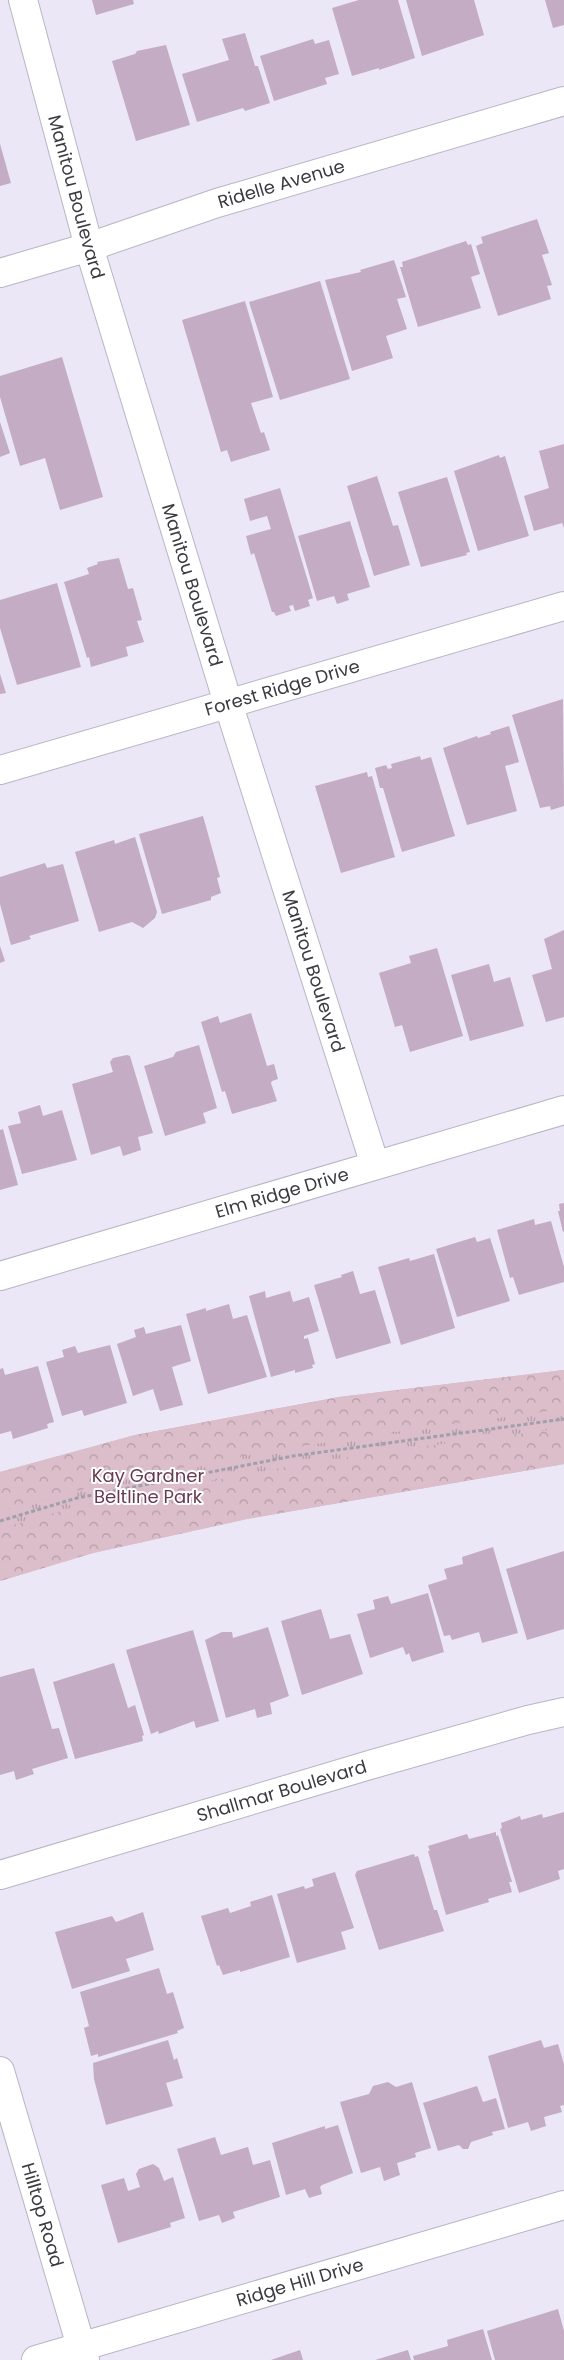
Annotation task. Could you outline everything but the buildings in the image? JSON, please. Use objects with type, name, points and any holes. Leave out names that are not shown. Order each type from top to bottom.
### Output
[{"type":"street","name":"Manitou Boulevard","points":[[23,0],[89,247],[228,703],[375,1165]]},
{"type":"street","name":"Ridelle Avenue","points":[[0,273],[89,247],[217,203],[564,101]]},
{"type":"street","name":"Forest Ridge Drive","points":[[0,770],[564,606]]},
{"type":"street","name":"Elm Ridge Drive","points":[[0,1276],[564,1110]]},
{"type":"street","name":"Shallmar Boulevard","points":[[0,1875],[372,1764],[528,1720],[564,1712]]},
{"type":"street","name":"Hilltop Road","points":[[0,2071],[83,2353]]},
{"type":"street","name":"Ridge Hill Drive","points":[[36,2360],[83,2353],[564,2205]]},
{"type":"path","points":[[0,1520],[77,1498],[293,1456],[564,1419]]},
{"type":"green space","name":"Kay Gardner Beltline Park","points":[[564,1370],[564,1464],[247,1519],[93,1553],[0,1581],[0,1472],[135,1435],[339,1397]]},
{"type":"green space","points":[[564,1370],[564,1409],[422,1428],[209,1462],[69,1493],[0,1511],[0,1472],[135,1435],[339,1397]]},
{"type":"green space","points":[[564,1428],[564,1464],[247,1519],[93,1553],[0,1581],[0,1529],[81,1505],[292,1466],[380,1452]]}]
